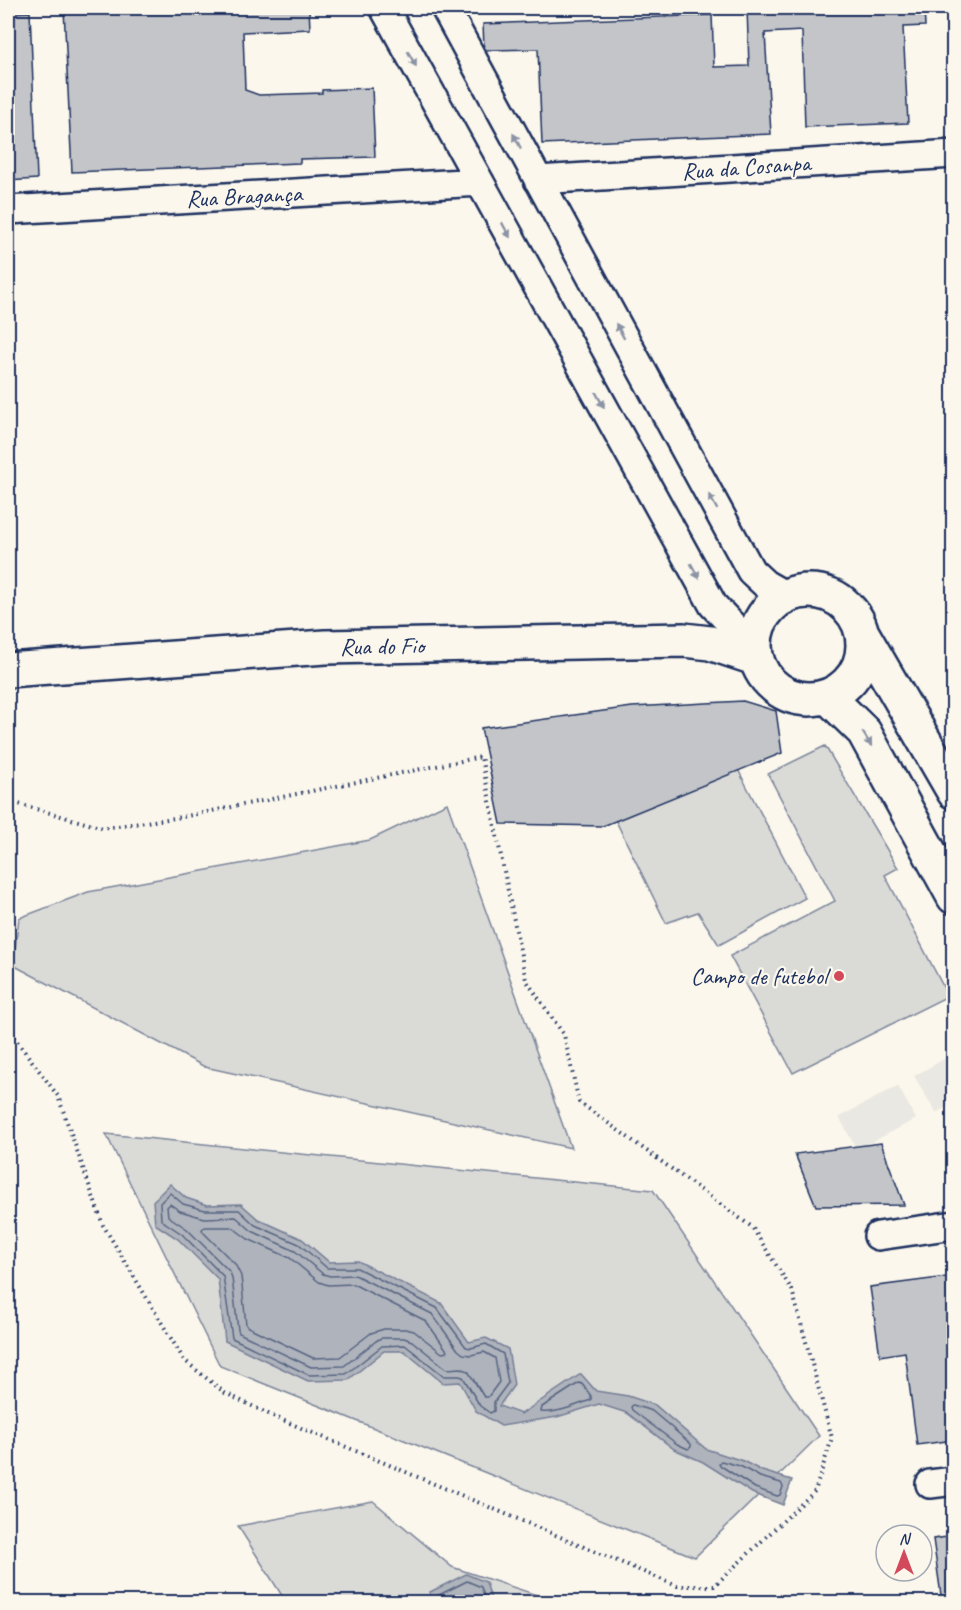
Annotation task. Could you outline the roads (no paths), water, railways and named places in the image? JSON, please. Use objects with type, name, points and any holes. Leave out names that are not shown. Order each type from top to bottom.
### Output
[{"type":"street","points":[[384,8],[714,605],[754,653],[765,679],[783,693],[805,699],[827,696],[841,689],[852,678],[860,664],[863,649],[862,633]]},
{"type":"street","points":[[445,8],[751,571],[765,584],[786,596]]},
{"type":"street","name":"Rua da Cosanpa","points":[[538,180],[954,154]]},
{"type":"street","name":"Rua Bragança","points":[[8,210],[480,182]]},
{"type":"street","points":[[754,653],[755,632],[762,617],[772,604],[801,591],[818,591],[833,596],[856,618],[862,633],[954,792]]},
{"type":"street","name":"Rua do Fio","points":[[8,670],[325,647],[684,640],[754,653]]},
{"type":"street","points":[[827,696],[864,732],[954,897]]},
{"type":"street","points":[[878,1236],[954,1226]]},
{"type":"water","points":[[170,1184],[186,1198],[207,1205],[241,1204],[258,1219],[302,1239],[329,1262],[358,1261],[441,1303],[469,1342],[486,1338],[508,1349],[514,1385],[499,1406],[521,1414],[581,1374],[596,1391],[628,1396],[655,1405],[706,1449],[792,1480],[783,1505],[752,1493],[703,1462],[674,1449],[627,1413],[599,1404],[557,1417],[501,1426],[476,1411],[460,1382],[443,1383],[404,1351],[384,1351],[348,1380],[308,1381],[225,1341],[218,1279],[178,1239],[155,1224],[153,1201]]},
{"type":"water","points":[[466,1574],[486,1582],[492,1602],[429,1602],[430,1592]]},
{"type":"place","name":"Campo de futebol","points":[[839,976]]}]
